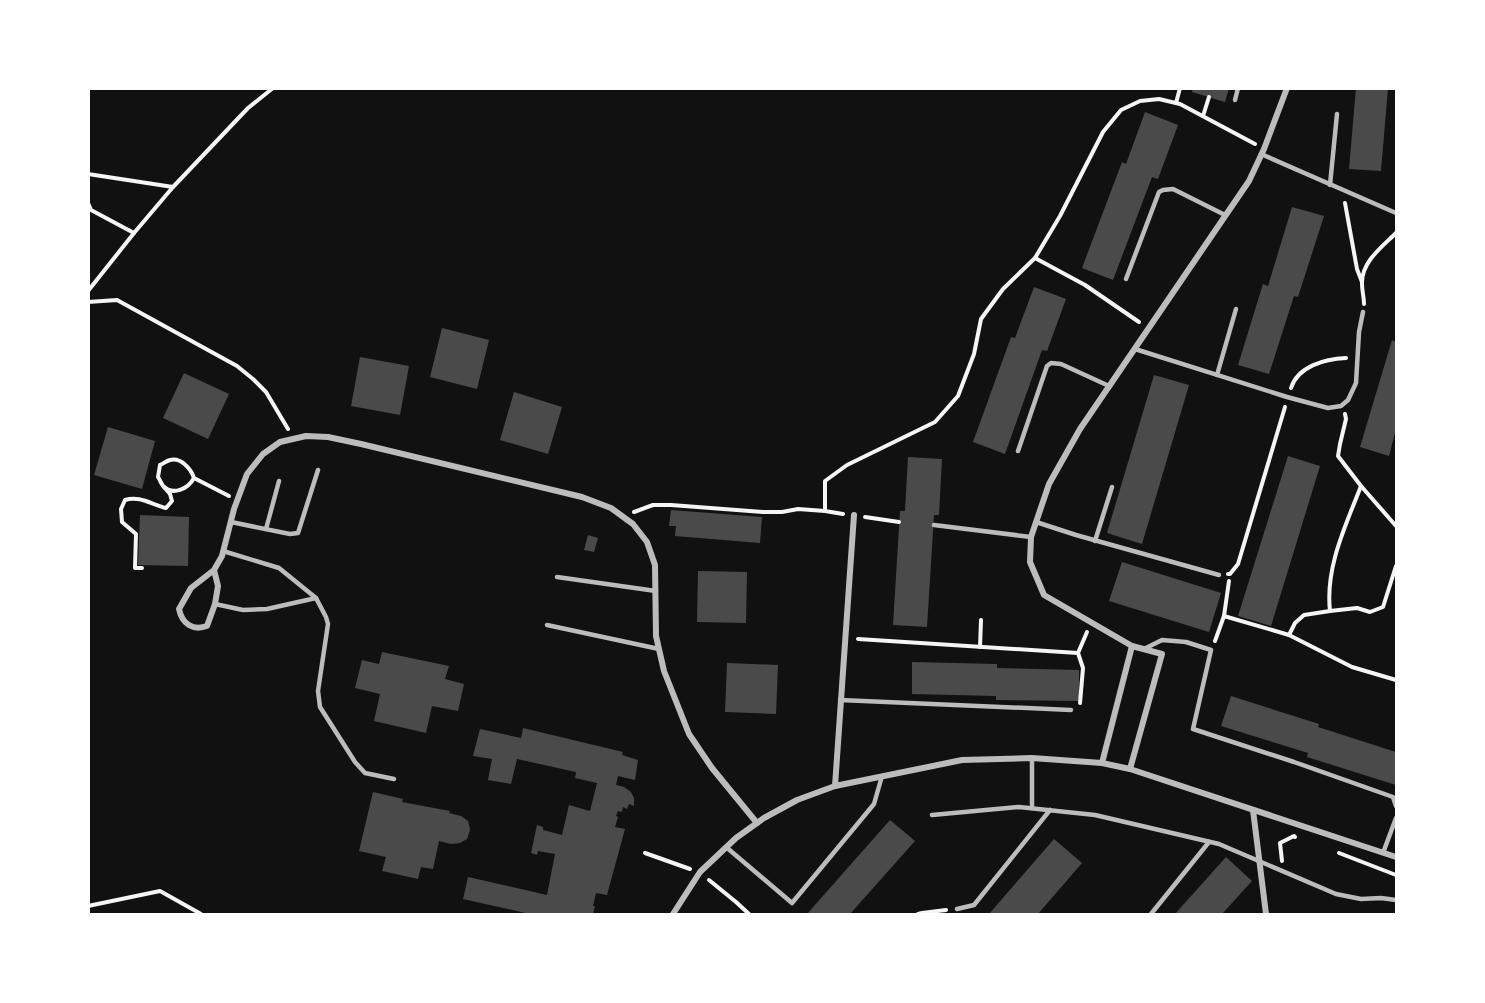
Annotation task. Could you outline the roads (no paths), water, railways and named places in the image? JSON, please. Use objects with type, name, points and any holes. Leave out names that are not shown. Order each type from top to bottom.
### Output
[{"type":"street","points":[[1130,769],[1162,654],[1132,646],[1044,595],[1030,562],[1031,537],[1049,484],[1080,429],[1249,181],[1287,88]]},
{"type":"street","points":[[213,570],[218,586],[207,626],[190,627],[181,618],[179,609],[191,588],[213,570],[222,556],[247,474],[263,454],[280,442],[306,436],[328,437],[350,442],[582,497],[611,508],[633,524],[646,542],[655,566],[656,636],[664,671],[689,734],[712,768],[757,823]]},
{"type":"street","points":[[835,786],[854,515]]},
{"type":"street","points":[[1102,763],[1132,646]]},
{"type":"street","points":[[674,915],[700,872],[726,847],[764,818],[797,800],[835,786],[962,760],[1032,758],[1102,763],[1130,769],[1396,857]]},
{"type":"street","points":[[1253,810],[1266,915]]},
{"type":"lane","points":[[1234,100],[1238,88]]},
{"type":"lane","points":[[1330,184],[1337,114]]},
{"type":"lane","points":[[1263,151],[1396,213]]},
{"type":"lane","points":[[1126,279],[1159,192],[1173,189],[1226,215]]},
{"type":"lane","points":[[1217,375],[1236,309]]},
{"type":"lane","points":[[1135,349],[1287,397],[1328,408],[1341,406],[1348,400],[1356,383],[1359,332],[1363,312]]},
{"type":"lane","points":[[1018,451],[1047,366],[1051,363],[1061,364],[1109,386]]},
{"type":"lane","points":[[231,522],[294,534],[300,532],[318,470]]},
{"type":"lane","points":[[266,529],[279,482]]},
{"type":"lane","points":[[1095,541],[1112,487]]},
{"type":"lane","points":[[1036,522],[1076,536],[1219,575]]},
{"type":"lane","points":[[934,525],[1031,537]]},
{"type":"lane","points":[[223,551],[279,568],[316,598],[328,624],[318,691],[320,707],[355,762],[365,772],[394,779]]},
{"type":"lane","points":[[557,577],[656,591]]},
{"type":"lane","points":[[214,604],[243,610],[267,609],[316,598]]},
{"type":"lane","points":[[546,625],[659,649]]},
{"type":"lane","points":[[1144,649],[1162,640],[1186,642],[1211,650],[1193,729],[1393,797],[1396,806]]},
{"type":"lane","points":[[840,700],[1071,710]]},
{"type":"lane","points":[[1032,758],[1032,808]]},
{"type":"lane","points":[[726,847],[792,903],[874,804],[882,776]]},
{"type":"lane","points":[[932,815],[1019,807],[1095,815],[1219,844],[1336,894],[1361,899],[1396,900]]},
{"type":"lane","points":[[957,909],[974,905],[1050,810]]},
{"type":"lane","points":[[1383,853],[1396,818]]},
{"type":"lane","points":[[1151,915],[1209,842]]}]
